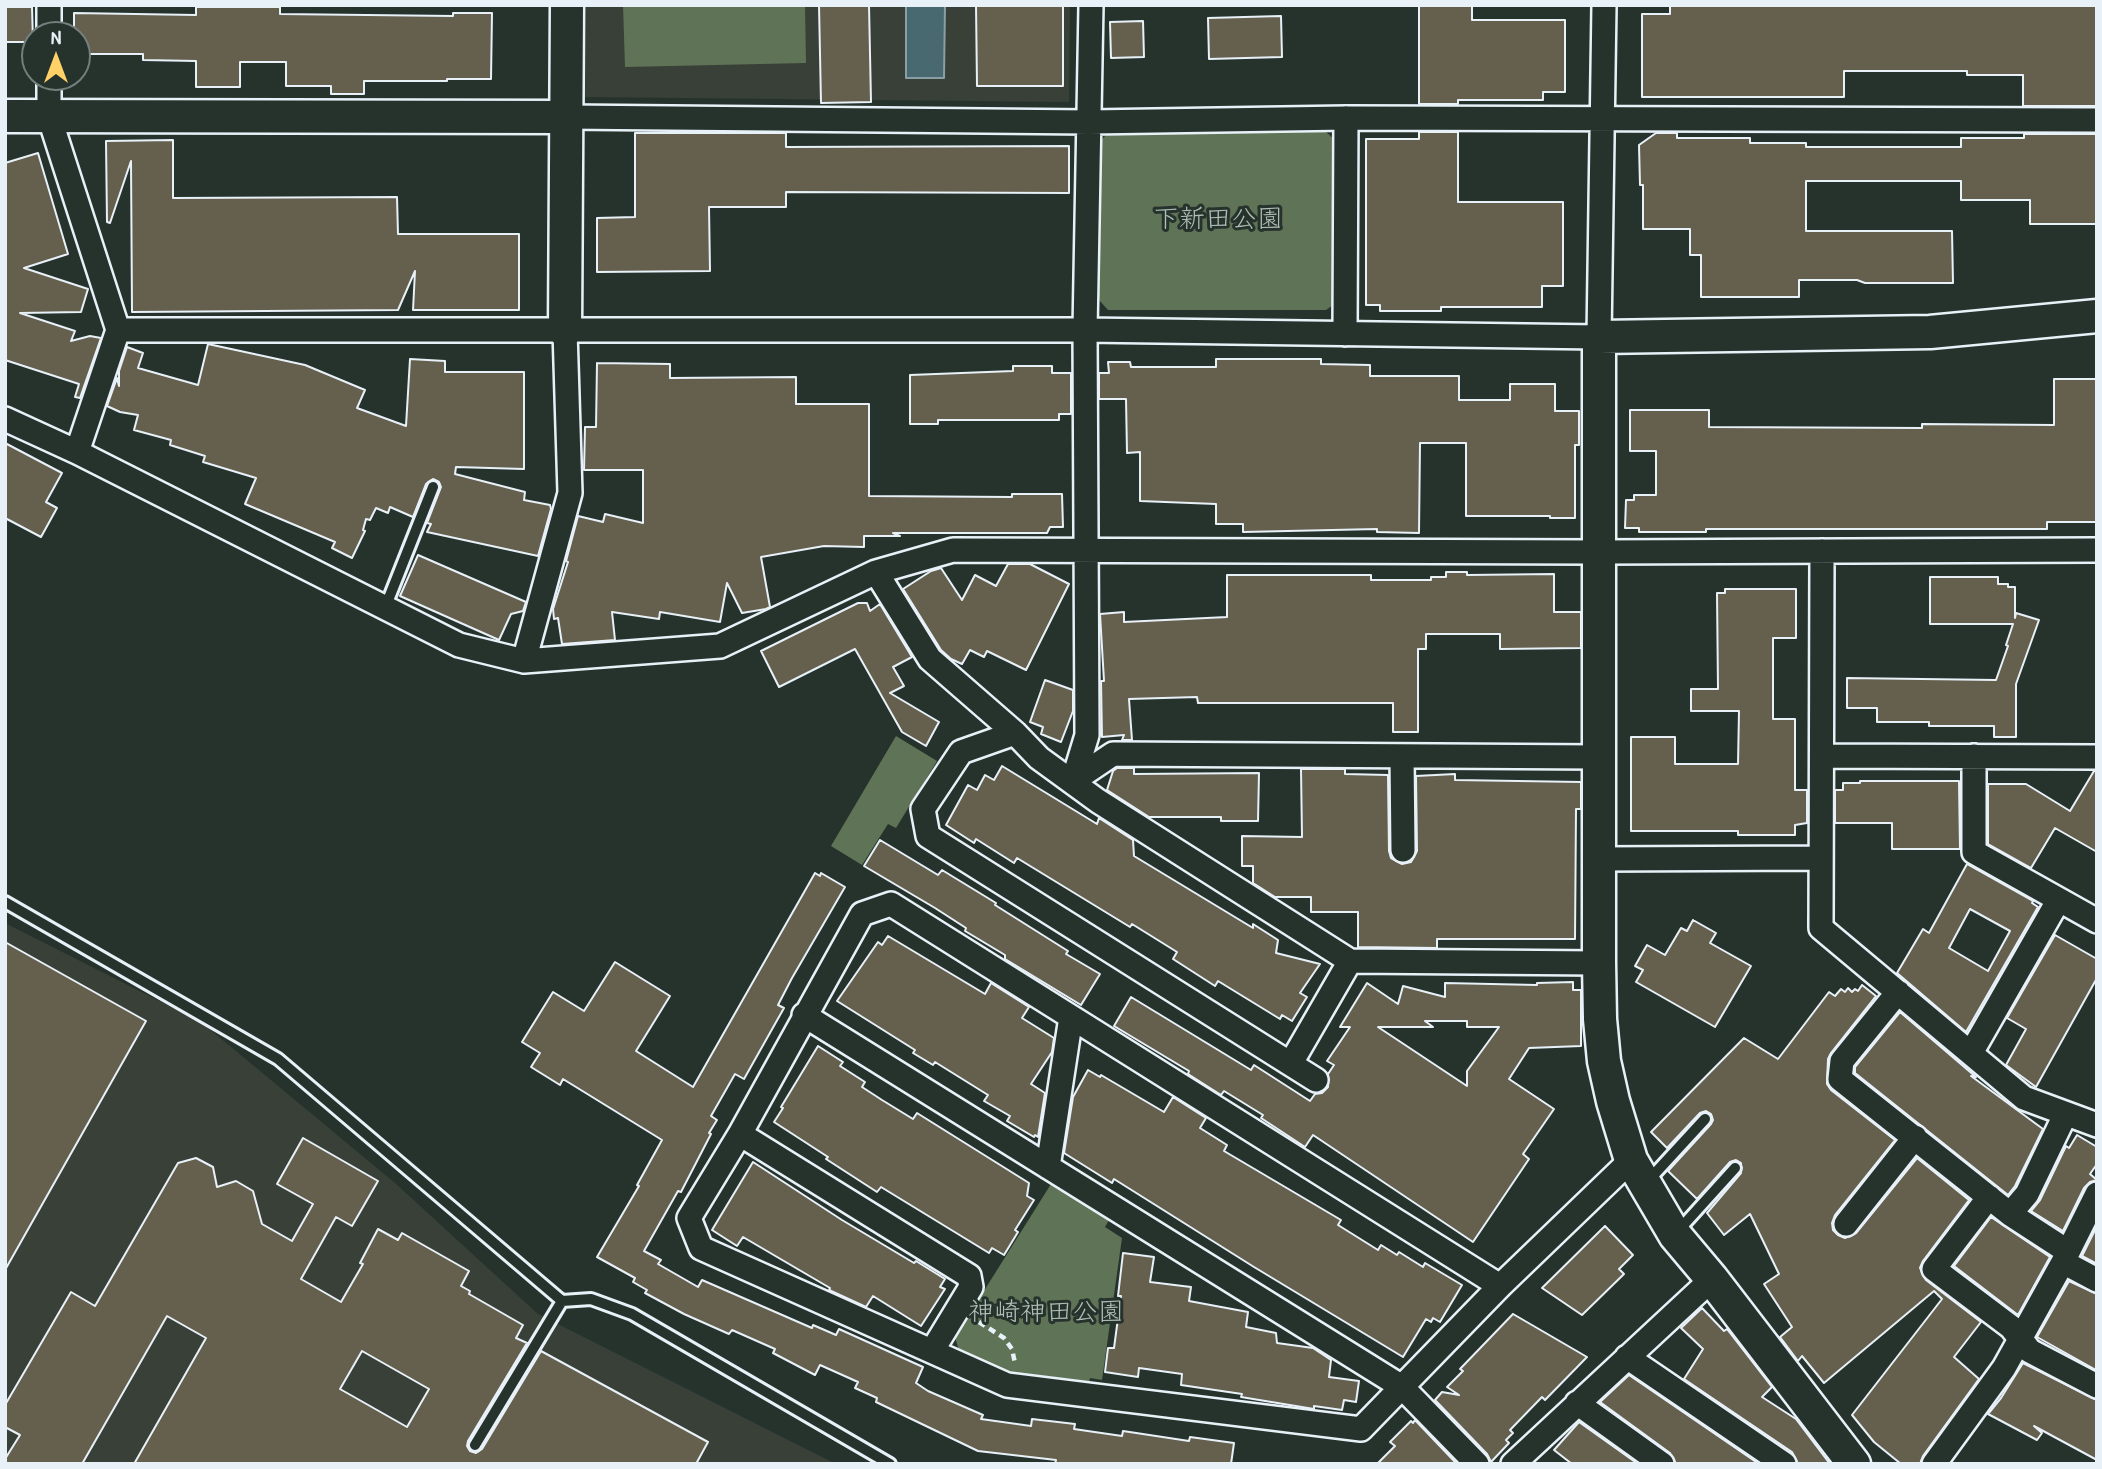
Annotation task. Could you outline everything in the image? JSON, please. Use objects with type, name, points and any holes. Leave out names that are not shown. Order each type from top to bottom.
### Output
[{"type":"street","points":[[524,661],[570,493],[565,331],[568,5]]},
{"type":"street","points":[[1073,781],[1087,735],[1085,330],[1091,5]]},
{"type":"street","points":[[1604,5],[1599,337],[1599,963],[1600,1019],[1605,1061],[1613,1101],[1637,1173],[1675,1235],[1854,1464]]},
{"type":"street","points":[[49,91],[49,116],[118,330],[78,452]]},
{"type":"street","points":[[5,116],[566,117],[1090,122],[1346,118],[2097,120]]},
{"type":"street","points":[[1345,334],[1346,118]]},
{"type":"street","points":[[118,330],[1085,330],[1599,337],[1930,332],[2097,316]]},
{"type":"street","points":[[5,419],[78,452],[459,645],[524,661],[720,646],[876,572],[953,550],[2097,550]]},
{"type":"street","points":[[1822,551],[1821,928],[2024,1098],[2097,1125]]},
{"type":"street","points":[[876,572],[930,659],[1015,733],[1039,758],[1097,801],[1350,961],[1599,963]]},
{"type":"street","points":[[1015,733],[961,752],[923,809],[928,836],[1316,1080]]},
{"type":"street","points":[[1073,781],[1113,754],[1599,757]]},
{"type":"street","points":[[1402,756],[1403,850]]},
{"type":"street","points":[[1822,756],[2097,757]]},
{"type":"street","points":[[1974,756],[1974,852],[2097,921]]},
{"type":"street","points":[[1599,859],[1821,858]]},
{"type":"street","points":[[1971,1053],[2058,901]]},
{"type":"street","points":[[1500,1286],[891,904],[862,914],[740,1134],[689,1218],[701,1248],[1007,1385],[1361,1429],[1500,1286],[1637,1173]]},
{"type":"street","points":[[1291,1063],[1350,961]]},
{"type":"street","points":[[1898,992],[1842,1061],[1840,1079],[2097,1280]]},
{"type":"street","points":[[804,1015],[1402,1387],[1477,1464]]},
{"type":"street","points":[[1048,1167],[1071,1017]]},
{"type":"street","points":[[2010,1214],[2027,1194],[2065,1115]]},
{"type":"street","points":[[740,1134],[969,1276],[971,1287],[932,1351]]},
{"type":"street","points":[[1846,1224],[1915,1136]]},
{"type":"street","points":[[1934,1464],[2004,1368],[2097,1194]]},
{"type":"street","points":[[1989,1197],[1934,1269],[2011,1327],[2030,1351],[2097,1386]]},
{"type":"street","points":[[1513,1464],[1712,1279]]},
{"type":"street","points":[[1627,1357],[1784,1464]]},
{"type":"street","points":[[1577,1403],[1662,1464]]},
{"type":"lane","points":[[384,608],[433,487]]},
{"type":"lane","points":[[5,901],[278,1059],[562,1301],[590,1299],[632,1314],[890,1464]]},
{"type":"lane","points":[[1637,1173],[1705,1119]]},
{"type":"lane","points":[[1675,1235],[1735,1168]]},
{"type":"lane","points":[[475,1445],[562,1301]]},
{"type":"path","points":[[958,1308],[997,1332],[1010,1345],[1015,1363],[1014,1386]]},
{"type":"shaded area","points":[[586,5],[1070,5],[1069,102],[585,97]]},
{"type":"shaded area","points":[[5,923],[201,1022],[395,1183],[538,1314],[836,1464],[5,1464]]},
{"type":"green space","points":[[623,5],[805,5],[806,63],[625,67]]},
{"type":"green space","name":"下新田公園","points":[[1111,129],[1325,131],[1336,141],[1336,303],[1326,310],[1108,310],[1099,300],[1099,143]]},
{"type":"green space","points":[[896,736],[937,761],[896,828],[888,824],[862,865],[831,846]]},
{"type":"green space","name":"神崎神田公園","points":[[1051,1184],[1109,1220],[1105,1227],[1122,1238],[1102,1380],[1090,1378],[1089,1385],[1006,1373],[959,1351],[955,1337]]},
{"type":"water","points":[[906,5],[945,5],[944,78],[906,78]]},
{"type":"building","points":[[819,5],[869,5],[871,102],[821,103]]},
{"type":"building","points":[[976,5],[1063,5],[1063,86],[977,86]]},
{"type":"building","points":[[1419,5],[1472,5],[1472,20],[1565,20],[1565,92],[1543,92],[1543,100],[1458,100],[1458,104],[1419,104]]},
{"type":"building","points":[[1670,5],[2097,5],[2097,106],[2023,106],[2023,75],[1967,75],[1967,71],[1844,71],[1844,97],[1642,97],[1642,14],[1670,14]]},
{"type":"building","points":[[5,7],[32,7],[32,21],[21,21],[21,42],[5,42]]},
{"type":"building","points":[[196,7],[280,7],[280,14],[453,16],[453,13],[492,13],[491,79],[364,81],[364,94],[331,94],[331,86],[286,86],[286,62],[240,62],[240,87],[196,87],[196,61],[143,60],[143,54],[91,54],[91,21],[74,21],[74,13],[196,15]]},
{"type":"building","points":[[1281,16],[1282,57],[1209,59],[1208,18]]},
{"type":"building","points":[[1143,21],[1144,57],[1111,58],[1110,22]]},
{"type":"building","points":[[1419,132],[1458,132],[1458,202],[1563,202],[1563,286],[1542,286],[1542,307],[1441,307],[1441,311],[1380,311],[1380,305],[1366,305],[1366,139],[1419,139]]},
{"type":"building","points":[[635,133],[786,133],[786,147],[1069,146],[1069,193],[786,192],[786,207],[709,207],[710,271],[597,272],[597,218],[635,217]]},
{"type":"building","points":[[1656,133],[1677,133],[1677,138],[1750,138],[1750,143],[1806,143],[1806,147],[1961,147],[1961,138],[2024,138],[2024,134],[2097,134],[2097,224],[2030,224],[2030,200],[1961,200],[1961,181],[1806,181],[1806,231],[1952,231],[1953,283],[1799,280],[1799,297],[1701,297],[1701,255],[1690,255],[1690,229],[1643,229],[1639,145]]},
{"type":"building","points":[[173,140],[173,198],[397,197],[398,234],[519,234],[519,310],[413,310],[415,271],[398,310],[132,312],[131,161],[110,223],[107,222],[106,141]]},
{"type":"building","points":[[38,153],[68,254],[24,268],[88,289],[81,312],[20,313],[75,331],[71,341],[90,336],[101,338],[80,398],[75,397],[79,384],[5,360],[5,163]]},
{"type":"building","points":[[208,344],[305,365],[365,390],[357,408],[406,426],[410,359],[445,361],[445,372],[524,372],[524,469],[456,467],[455,474],[525,492],[524,500],[550,505],[538,556],[427,532],[431,524],[427,523],[441,487],[439,482],[433,479],[426,484],[413,517],[390,507],[388,513],[376,508],[370,520],[366,519],[365,531],[352,558],[332,548],[335,542],[245,504],[256,478],[203,462],[205,456],[170,445],[171,440],[134,430],[138,415],[120,412],[107,406],[117,378],[119,386],[119,371],[127,347],[143,353],[138,368],[198,385]]},
{"type":"building","points":[[1216,359],[1321,359],[1321,364],[1370,365],[1370,376],[1459,376],[1459,400],[1510,400],[1510,384],[1555,384],[1555,411],[1579,411],[1579,445],[1575,445],[1575,518],[1466,516],[1466,443],[1420,443],[1419,533],[1377,532],[1377,529],[1243,532],[1243,524],[1216,524],[1216,504],[1140,501],[1140,452],[1127,453],[1126,399],[1099,399],[1099,373],[1109,373],[1108,362],[1130,362],[1131,367],[1216,367]]},
{"type":"building","points":[[597,363],[670,364],[670,378],[796,377],[796,404],[869,404],[869,496],[1012,497],[1012,494],[1062,494],[1063,527],[1050,527],[1047,533],[893,533],[900,536],[864,536],[864,547],[824,546],[761,557],[770,607],[766,609],[742,613],[727,583],[720,622],[660,612],[659,619],[612,612],[615,640],[562,644],[558,618],[554,619],[553,609],[568,562],[566,561],[578,516],[603,522],[605,514],[643,523],[643,470],[584,470],[585,427],[596,427]]},
{"type":"building","points":[[1013,366],[1052,366],[1052,373],[1071,373],[1071,414],[1059,414],[1059,420],[938,420],[938,424],[910,424],[910,375],[1013,371]]},
{"type":"building","points":[[2054,379],[2097,379],[2097,522],[2047,522],[2047,529],[1706,529],[1706,532],[1639,532],[1639,528],[1625,528],[1626,500],[1634,500],[1634,495],[1656,495],[1656,451],[1630,451],[1630,410],[1709,410],[1709,427],[1922,428],[1922,424],[2054,425]]},
{"type":"building","points":[[5,443],[62,473],[46,502],[57,508],[41,537],[5,518]]},
{"type":"building","points":[[418,555],[526,602],[523,611],[511,614],[499,640],[400,596]]},
{"type":"building","points":[[1008,564],[1030,564],[1069,584],[1026,670],[987,651],[984,657],[970,650],[962,664],[951,659],[941,650],[903,589],[931,571],[941,568],[962,600],[975,575],[996,586]]},
{"type":"building","points":[[1446,572],[1467,572],[1467,575],[1554,574],[1554,612],[1581,612],[1581,648],[1500,649],[1500,634],[1426,634],[1426,649],[1418,649],[1418,732],[1393,732],[1393,703],[1198,703],[1197,697],[1129,699],[1132,740],[1122,740],[1124,735],[1102,737],[1101,681],[1104,681],[1100,614],[1124,612],[1124,622],[1227,617],[1227,575],[1371,575],[1371,580],[1431,580],[1431,577],[1446,577]]},
{"type":"building","points":[[1930,577],[1998,577],[1998,584],[2015,587],[2015,618],[2016,613],[2039,620],[2016,684],[2016,737],[1994,737],[1994,726],[1929,726],[1929,722],[1877,722],[1877,708],[1847,708],[1847,678],[1996,680],[2013,624],[1930,624]]},
{"type":"building","points":[[1725,589],[1796,589],[1796,638],[1773,638],[1773,719],[1795,719],[1795,790],[1807,790],[1807,823],[1795,825],[1795,835],[1738,835],[1738,831],[1631,831],[1631,737],[1675,737],[1675,764],[1738,764],[1739,711],[1691,711],[1691,689],[1718,689],[1717,593],[1725,593]]},
{"type":"building","points":[[858,603],[867,603],[870,611],[880,604],[912,657],[893,667],[904,686],[890,693],[939,722],[926,746],[902,732],[855,649],[779,687],[761,651]]},
{"type":"building","points":[[1045,680],[1073,690],[1073,711],[1061,742],[1041,734],[1043,727],[1030,722]]},
{"type":"building","points":[[1002,766],[1097,824],[1099,818],[1133,840],[1134,856],[1253,928],[1253,924],[1278,940],[1276,953],[1320,964],[1300,993],[1307,997],[1292,1021],[1282,1015],[1280,1019],[1218,981],[1215,986],[1173,959],[1177,952],[1132,924],[1130,927],[1017,858],[1014,863],[976,839],[974,843],[946,825],[968,785],[977,790],[985,775],[994,780]]},
{"type":"building","points":[[1117,768],[1134,768],[1134,774],[1259,773],[1258,821],[1221,821],[1221,817],[1149,817],[1107,790],[1113,771]]},
{"type":"building","points":[[1301,769],[1345,769],[1345,774],[1388,775],[1389,851],[1391,858],[1402,864],[1411,862],[1417,851],[1416,776],[1455,774],[1455,780],[1581,782],[1581,809],[1576,809],[1575,939],[1437,939],[1437,948],[1358,947],[1358,912],[1311,912],[1311,897],[1275,897],[1253,883],[1253,866],[1242,866],[1242,836],[1302,837]]},
{"type":"building","points":[[2094,771],[2097,771],[2097,852],[2055,828],[2031,868],[1988,844],[1988,784],[2026,784],[2070,811]]},
{"type":"building","points":[[1959,781],[1960,849],[1892,849],[1892,823],[1835,823],[1835,790],[1843,790],[1843,783]]},
{"type":"building","points":[[880,840],[938,875],[942,870],[996,903],[995,905],[1068,951],[1066,954],[1100,974],[1081,1005],[1005,959],[1005,955],[965,931],[966,928],[935,908],[864,866]]},
{"type":"building","points":[[1967,864],[2033,901],[2038,907],[1966,1032],[1897,973],[1923,929],[1929,933]],"holes":[[[1970,909],[2010,931],[1988,971],[1949,948]]]},
{"type":"building","points":[[815,873],[820,876],[821,873],[845,887],[792,978],[778,1005],[784,1008],[744,1079],[735,1074],[711,1116],[717,1120],[709,1133],[711,1134],[681,1192],[678,1191],[644,1251],[661,1260],[658,1264],[698,1287],[702,1280],[812,1328],[813,1325],[836,1335],[839,1329],[923,1367],[916,1383],[983,1415],[981,1419],[1031,1426],[1032,1419],[1075,1424],[1074,1429],[1122,1436],[1123,1431],[1189,1441],[1190,1437],[1234,1443],[1231,1464],[1055,1464],[1056,1460],[978,1451],[876,1402],[877,1398],[855,1388],[858,1382],[820,1365],[815,1375],[773,1353],[775,1349],[732,1330],[729,1334],[684,1314],[645,1293],[647,1290],[633,1282],[635,1278],[597,1257],[639,1186],[637,1185],[662,1140],[563,1079],[560,1085],[531,1067],[540,1053],[522,1042],[553,992],[584,1011],[615,962],[670,996],[636,1051],[693,1087]]},
{"type":"building","points":[[1693,920],[1716,933],[1710,943],[1751,966],[1715,1027],[1636,982],[1643,970],[1635,966],[1647,945],[1665,955],[1681,928],[1687,931]]},
{"type":"building","points":[[2055,935],[2097,959],[2097,978],[2036,1087],[2006,1065],[2026,1029],[2007,1018]]},
{"type":"building","points":[[888,936],[985,994],[991,983],[1029,1007],[1022,1018],[1054,1038],[1052,1052],[1031,1084],[1045,1093],[1038,1137],[1007,1121],[1010,1116],[984,1101],[988,1095],[935,1062],[933,1065],[913,1053],[915,1050],[837,1001],[878,942],[882,945]]},
{"type":"building","points":[[5,942],[146,1021],[5,1270]]},
{"type":"building","points":[[1573,982],[1573,990],[1581,990],[1581,1046],[1529,1048],[1509,1079],[1554,1109],[1523,1154],[1529,1159],[1473,1242],[1313,1135],[1305,1147],[1261,1118],[1263,1115],[1224,1091],[1221,1095],[1188,1074],[1189,1071],[1114,1026],[1131,997],[1251,1070],[1254,1065],[1310,1101],[1315,1094],[1322,1093],[1328,1087],[1328,1074],[1334,1065],[1327,1061],[1350,1027],[1340,1027],[1367,983],[1398,1004],[1403,986],[1445,997],[1445,983]],"holes":[[[1425,1021],[1467,1021],[1467,1027],[1499,1027],[1467,1071],[1467,1086],[1378,1027],[1433,1027]]]},
{"type":"building","points":[[1862,985],[1876,996],[1831,1053],[1828,1059],[1827,1084],[1895,1140],[1835,1215],[1833,1230],[1845,1238],[1856,1233],[1917,1158],[1969,1200],[1920,1268],[1926,1280],[1981,1322],[1954,1357],[1979,1379],[1920,1464],[1901,1464],[1874,1442],[1852,1415],[1942,1299],[1934,1291],[1824,1383],[1802,1356],[1798,1361],[1780,1337],[1792,1327],[1764,1284],[1779,1274],[1750,1214],[1724,1235],[1707,1213],[1741,1173],[1741,1163],[1736,1160],[1730,1162],[1697,1199],[1668,1171],[1711,1124],[1711,1114],[1706,1111],[1700,1113],[1667,1148],[1651,1132],[1744,1038],[1778,1059],[1829,992],[1835,996],[1841,989],[1845,992],[1848,988],[1852,992],[1855,989],[1858,991]]},
{"type":"building","points":[[1900,1012],[1976,1077],[1971,1076],[2043,1129],[2008,1195],[1855,1073],[1855,1067]]},
{"type":"building","points":[[818,1046],[843,1062],[840,1066],[865,1082],[862,1087],[882,1100],[913,1119],[917,1113],[1029,1183],[1027,1196],[1034,1200],[1015,1230],[1018,1232],[1004,1255],[992,1248],[989,1253],[881,1187],[877,1192],[774,1122]]},
{"type":"building","points":[[1088,1070],[1164,1112],[1173,1097],[1206,1118],[1200,1128],[1227,1145],[1224,1151],[1341,1220],[1338,1225],[1378,1250],[1381,1245],[1397,1255],[1399,1252],[1423,1267],[1425,1263],[1462,1285],[1440,1322],[1433,1318],[1431,1322],[1426,1319],[1403,1357],[1114,1179],[1112,1183],[1064,1153],[1073,1097]]},
{"type":"building","points":[[2077,1135],[2097,1147],[2097,1164],[2090,1174],[2097,1180],[2084,1188],[2063,1231],[2031,1211],[2040,1200],[2066,1146],[2069,1148]]},
{"type":"building","points":[[303,1138],[378,1181],[352,1226],[336,1217],[301,1279],[341,1302],[363,1264],[360,1263],[378,1229],[398,1240],[402,1233],[469,1271],[461,1286],[470,1291],[469,1294],[523,1325],[516,1338],[527,1343],[468,1441],[470,1451],[476,1453],[482,1449],[541,1351],[708,1442],[696,1464],[134,1464],[206,1338],[167,1316],[82,1464],[5,1464],[5,1459],[20,1435],[5,1427],[5,1405],[71,1292],[95,1306],[178,1163],[196,1158],[213,1167],[217,1187],[236,1181],[253,1191],[262,1224],[292,1241],[313,1204],[277,1184]],"holes":[[[362,1351],[429,1389],[407,1427],[340,1389]]]},
{"type":"building","points":[[753,1162],[842,1220],[945,1279],[940,1287],[945,1289],[921,1326],[873,1296],[866,1307],[829,1290],[830,1288],[743,1237],[737,1246],[712,1230]]},
{"type":"building","points":[[1991,1217],[2050,1257],[2018,1315],[1954,1266]]},
{"type":"building","points":[[1605,1226],[1633,1255],[1619,1269],[1624,1274],[1582,1315],[1542,1288]]},
{"type":"building","points":[[2097,1226],[2097,1264],[2082,1256]]},
{"type":"building","points":[[1123,1253],[1154,1257],[1150,1282],[1191,1287],[1189,1301],[1248,1312],[1246,1327],[1276,1333],[1277,1343],[1313,1348],[1331,1360],[1329,1377],[1359,1381],[1356,1402],[1344,1400],[1342,1410],[1314,1406],[1314,1409],[1181,1385],[1182,1374],[1139,1368],[1138,1377],[1105,1372],[1108,1348],[1114,1348]]},
{"type":"building","points":[[2069,1281],[2097,1294],[2096,1370],[2037,1337]]},
{"type":"building","points":[[1702,1308],[1724,1331],[1727,1329],[1772,1387],[1762,1397],[1796,1419],[1830,1464],[1798,1464],[1792,1452],[1684,1379],[1703,1349],[1681,1328]]},
{"type":"building","points":[[1513,1314],[1587,1357],[1545,1400],[1542,1397],[1510,1430],[1513,1433],[1506,1440],[1509,1443],[1491,1462],[1487,1454],[1435,1400],[1442,1392],[1459,1395],[1447,1387],[1463,1371],[1460,1369]]},
{"type":"building","points":[[2023,1363],[2097,1400],[2097,1460],[2034,1426],[2042,1433],[2037,1440],[1988,1414]]},
{"type":"building","points":[[1629,1375],[1759,1464],[1676,1464],[1670,1453],[1600,1402]]},
{"type":"building","points":[[1415,1420],[1457,1464],[1377,1464],[1395,1446],[1390,1442]]},
{"type":"building","points":[[1579,1422],[1638,1464],[1572,1464],[1554,1450]]}]
